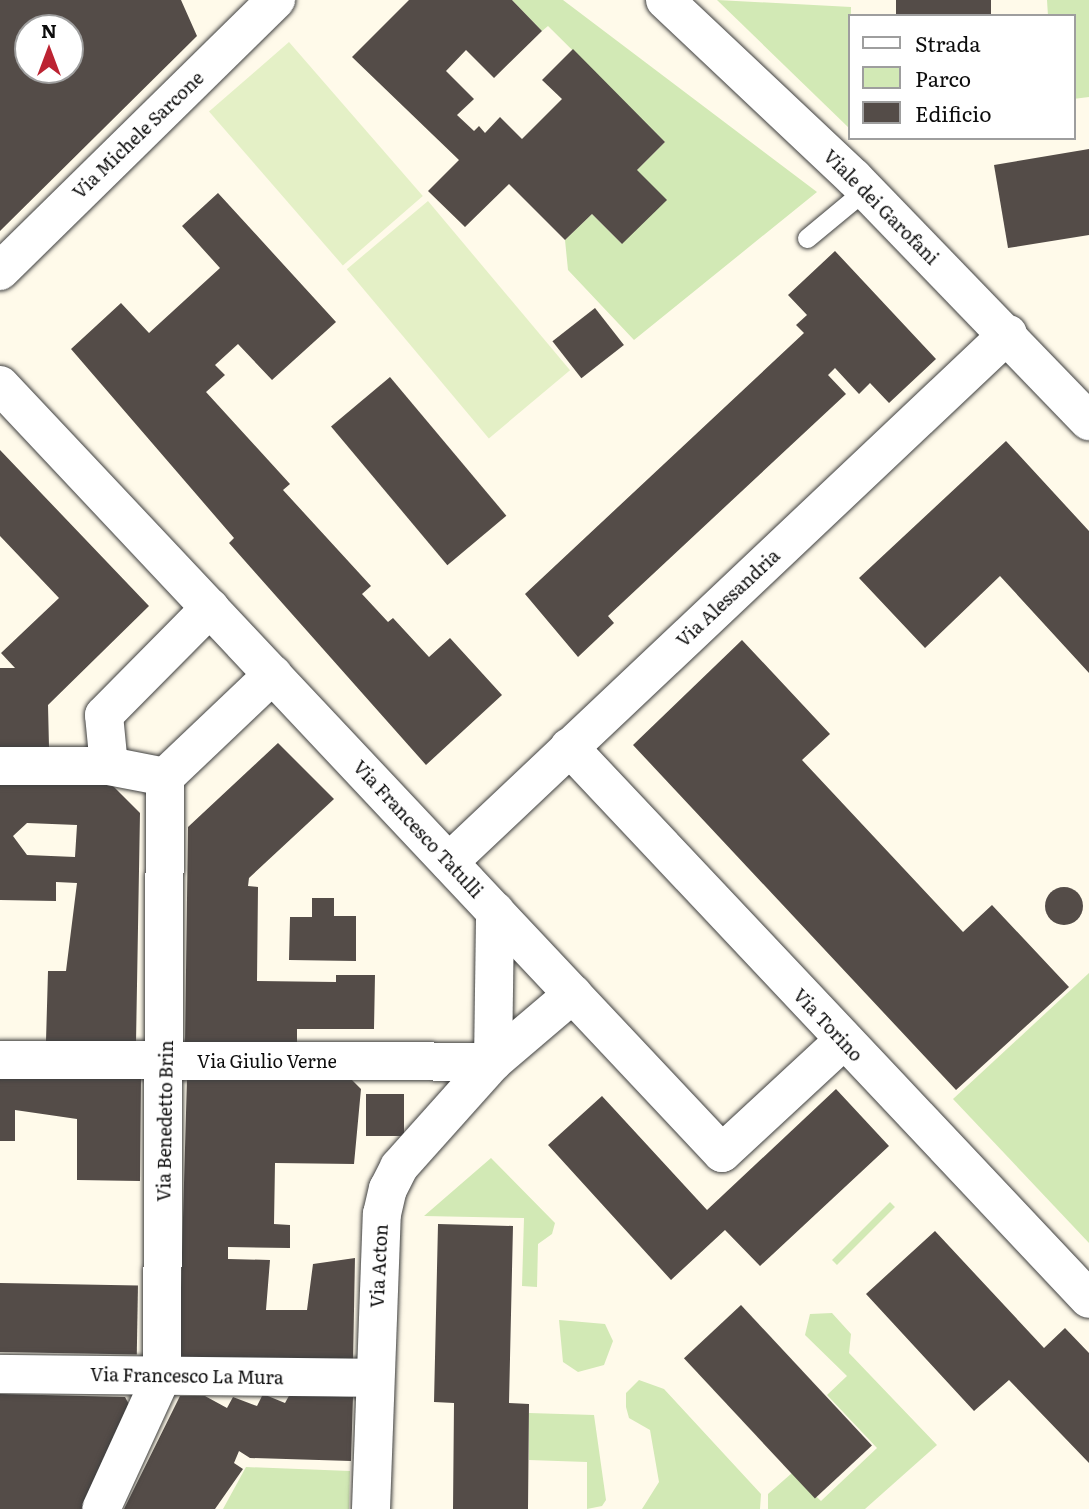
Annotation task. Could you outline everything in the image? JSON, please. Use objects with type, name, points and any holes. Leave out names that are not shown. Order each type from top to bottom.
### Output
[{"type":"street","name":"Via Michele Sarcone","points":[[0,271],[276,0]]},
{"type":"street","name":"Viale dei Garofani","points":[[665,0],[865,190],[1008,334],[1089,421]]},
{"type":"street","name":"Via Alessandria","points":[[449,862],[1008,334]]},
{"type":"street","name":"Via Francesco Tatulli","points":[[0,385],[722,1153],[843,1041]]},
{"type":"street","points":[[109,766],[103,715],[210,608]]},
{"type":"street","points":[[0,766],[109,766],[165,777],[273,674]]},
{"type":"street","name":"Via Torino","points":[[569,747],[843,1041],[1089,1299]]},
{"type":"street","name":"Via Benedetto Brin","points":[[101,1509],[162,1376],[166,1061],[165,777]]},
{"type":"street","points":[[493,1062],[495,911]]},
{"type":"street","name":"Via Acton","points":[[371,1509],[382,1214],[399,1167],[493,1062],[573,994]]},
{"type":"street","name":"Via Giulio Verne","points":[[0,1060],[493,1062]]},
{"type":"street","name":"Via Francesco La Mura","points":[[0,1374],[374,1378]]},
{"type":"lane","points":[[807,238],[865,190]]},
{"type":"green space","points":[[512,0],[563,0],[817,192],[634,340],[568,270],[565,240],[592,214],[622,244],[637,170],[665,142],[548,26],[542,31]]},
{"type":"green space","points":[[717,0],[851,7],[851,14],[848,14],[848,127]]},
{"type":"green space","points":[[1047,0],[1089,0],[1089,97],[1075,99],[1075,14],[1048,14]]},
{"type":"green space","points":[[289,42],[423,196],[343,266],[209,112]]},
{"type":"green space","points":[[428,201],[570,370],[489,438],[347,269]]},
{"type":"green space","points":[[1089,973],[1089,1243],[953,1099]]},
{"type":"green space","points":[[491,1158],[555,1223],[552,1234],[538,1244],[537,1287],[522,1286],[524,1218],[424,1216]]},
{"type":"green space","points":[[890,1202],[895,1207],[837,1265],[832,1260]]},
{"type":"green space","points":[[832,1313],[851,1334],[849,1353],[937,1445],[865,1509],[768,1509],[768,1494],[792,1473],[821,1501],[877,1448],[827,1395],[847,1376],[805,1335],[810,1314]]},
{"type":"green space","points":[[559,1320],[605,1324],[613,1341],[604,1365],[578,1372],[563,1362]]},
{"type":"green space","points":[[639,1380],[664,1389],[761,1494],[760,1509],[642,1509],[659,1482],[650,1430],[629,1418],[626,1407],[626,1393]]},
{"type":"green space","points":[[529,1413],[594,1415],[606,1500],[602,1506],[587,1509],[587,1462],[529,1460]]},
{"type":"green space","points":[[246,1467],[350,1471],[349,1509],[223,1509]]},
{"type":"building","points":[[0,0],[181,0],[197,36],[0,231]]},
{"type":"building","points":[[409,0],[512,0],[542,31],[494,78],[466,50],[446,71],[474,99],[457,115],[474,131],[479,126],[485,133],[500,117],[522,139],[562,99],[542,80],[573,49],[665,142],[637,170],[667,200],[622,244],[592,214],[565,240],[509,184],[465,227],[428,191],[459,160],[352,57]]},
{"type":"building","points":[[896,0],[991,0],[991,14],[896,14]]},
{"type":"building","points":[[1089,149],[1089,235],[1008,248],[994,165]]},
{"type":"building","points":[[218,193],[336,322],[272,380],[238,344],[215,365],[225,375],[206,392],[290,484],[283,490],[371,586],[362,594],[388,622],[393,618],[429,657],[450,638],[502,695],[426,765],[229,543],[234,538],[71,349],[121,303],[149,333],[220,268],[182,226]]},
{"type":"building","points":[[835,251],[936,359],[889,403],[870,383],[859,394],[835,368],[828,375],[846,394],[608,616],[614,623],[578,657],[525,594],[804,333],[796,325],[807,315],[788,295]]},
{"type":"building","points":[[595,308],[624,345],[581,378],[552,341]]},
{"type":"building","points":[[390,377],[506,516],[447,565],[331,426]]},
{"type":"building","points":[[1006,441],[1089,531],[1089,673],[1000,576],[925,648],[859,578]]},
{"type":"building","points":[[0,450],[149,606],[48,705],[49,747],[0,747],[0,668],[15,668],[1,653],[59,598],[0,536]]},
{"type":"building","points":[[742,640],[830,734],[802,760],[963,932],[992,905],[1069,987],[956,1090],[633,745]]},
{"type":"building","points":[[278,743],[334,799],[249,878],[248,886],[258,887],[257,981],[336,982],[336,975],[375,975],[374,1029],[297,1029],[297,1044],[185,1043],[188,827]]},
{"type":"building","points":[[0,782],[111,784],[140,813],[136,1043],[46,1041],[48,971],[66,971],[77,883],[56,882],[56,901],[0,900]],"holes":[[[27,823],[77,825],[75,857],[27,855],[13,836]]]},
{"type":"building","points":[[1064,887],[1078,892],[1083,906],[1078,920],[1064,925],[1050,920],[1045,906],[1050,892]]},
{"type":"building","points":[[312,898],[334,898],[334,916],[356,916],[356,961],[289,960],[290,917],[312,917]]},
{"type":"building","points":[[0,1077],[141,1078],[140,1181],[77,1180],[77,1119],[15,1110],[15,1141],[0,1141]]},
{"type":"building","points":[[187,1078],[350,1078],[361,1089],[354,1164],[275,1163],[274,1224],[290,1225],[290,1248],[228,1247],[228,1259],[270,1260],[266,1310],[307,1310],[313,1264],[355,1258],[353,1363],[179,1358]]},
{"type":"building","points":[[836,1089],[889,1146],[760,1266],[725,1230],[671,1280],[548,1145],[602,1096],[707,1210]]},
{"type":"building","points":[[366,1094],[404,1094],[404,1136],[366,1136]]},
{"type":"building","points":[[438,1224],[513,1226],[509,1403],[529,1404],[528,1509],[453,1509],[454,1403],[434,1402]]},
{"type":"building","points":[[935,1231],[1044,1348],[1065,1328],[1089,1353],[1089,1463],[1009,1380],[974,1411],[866,1294]]},
{"type":"building","points":[[0,1283],[138,1285],[137,1354],[0,1352]]},
{"type":"building","points":[[741,1305],[872,1445],[815,1499],[684,1358]]},
{"type":"building","points":[[0,1394],[125,1397],[131,1408],[84,1509],[0,1509]]},
{"type":"building","points":[[263,1394],[285,1403],[290,1394],[353,1397],[351,1461],[250,1458],[239,1451],[234,1463],[243,1469],[215,1509],[124,1509],[180,1396],[205,1396],[227,1408],[233,1397],[257,1406]]}]
